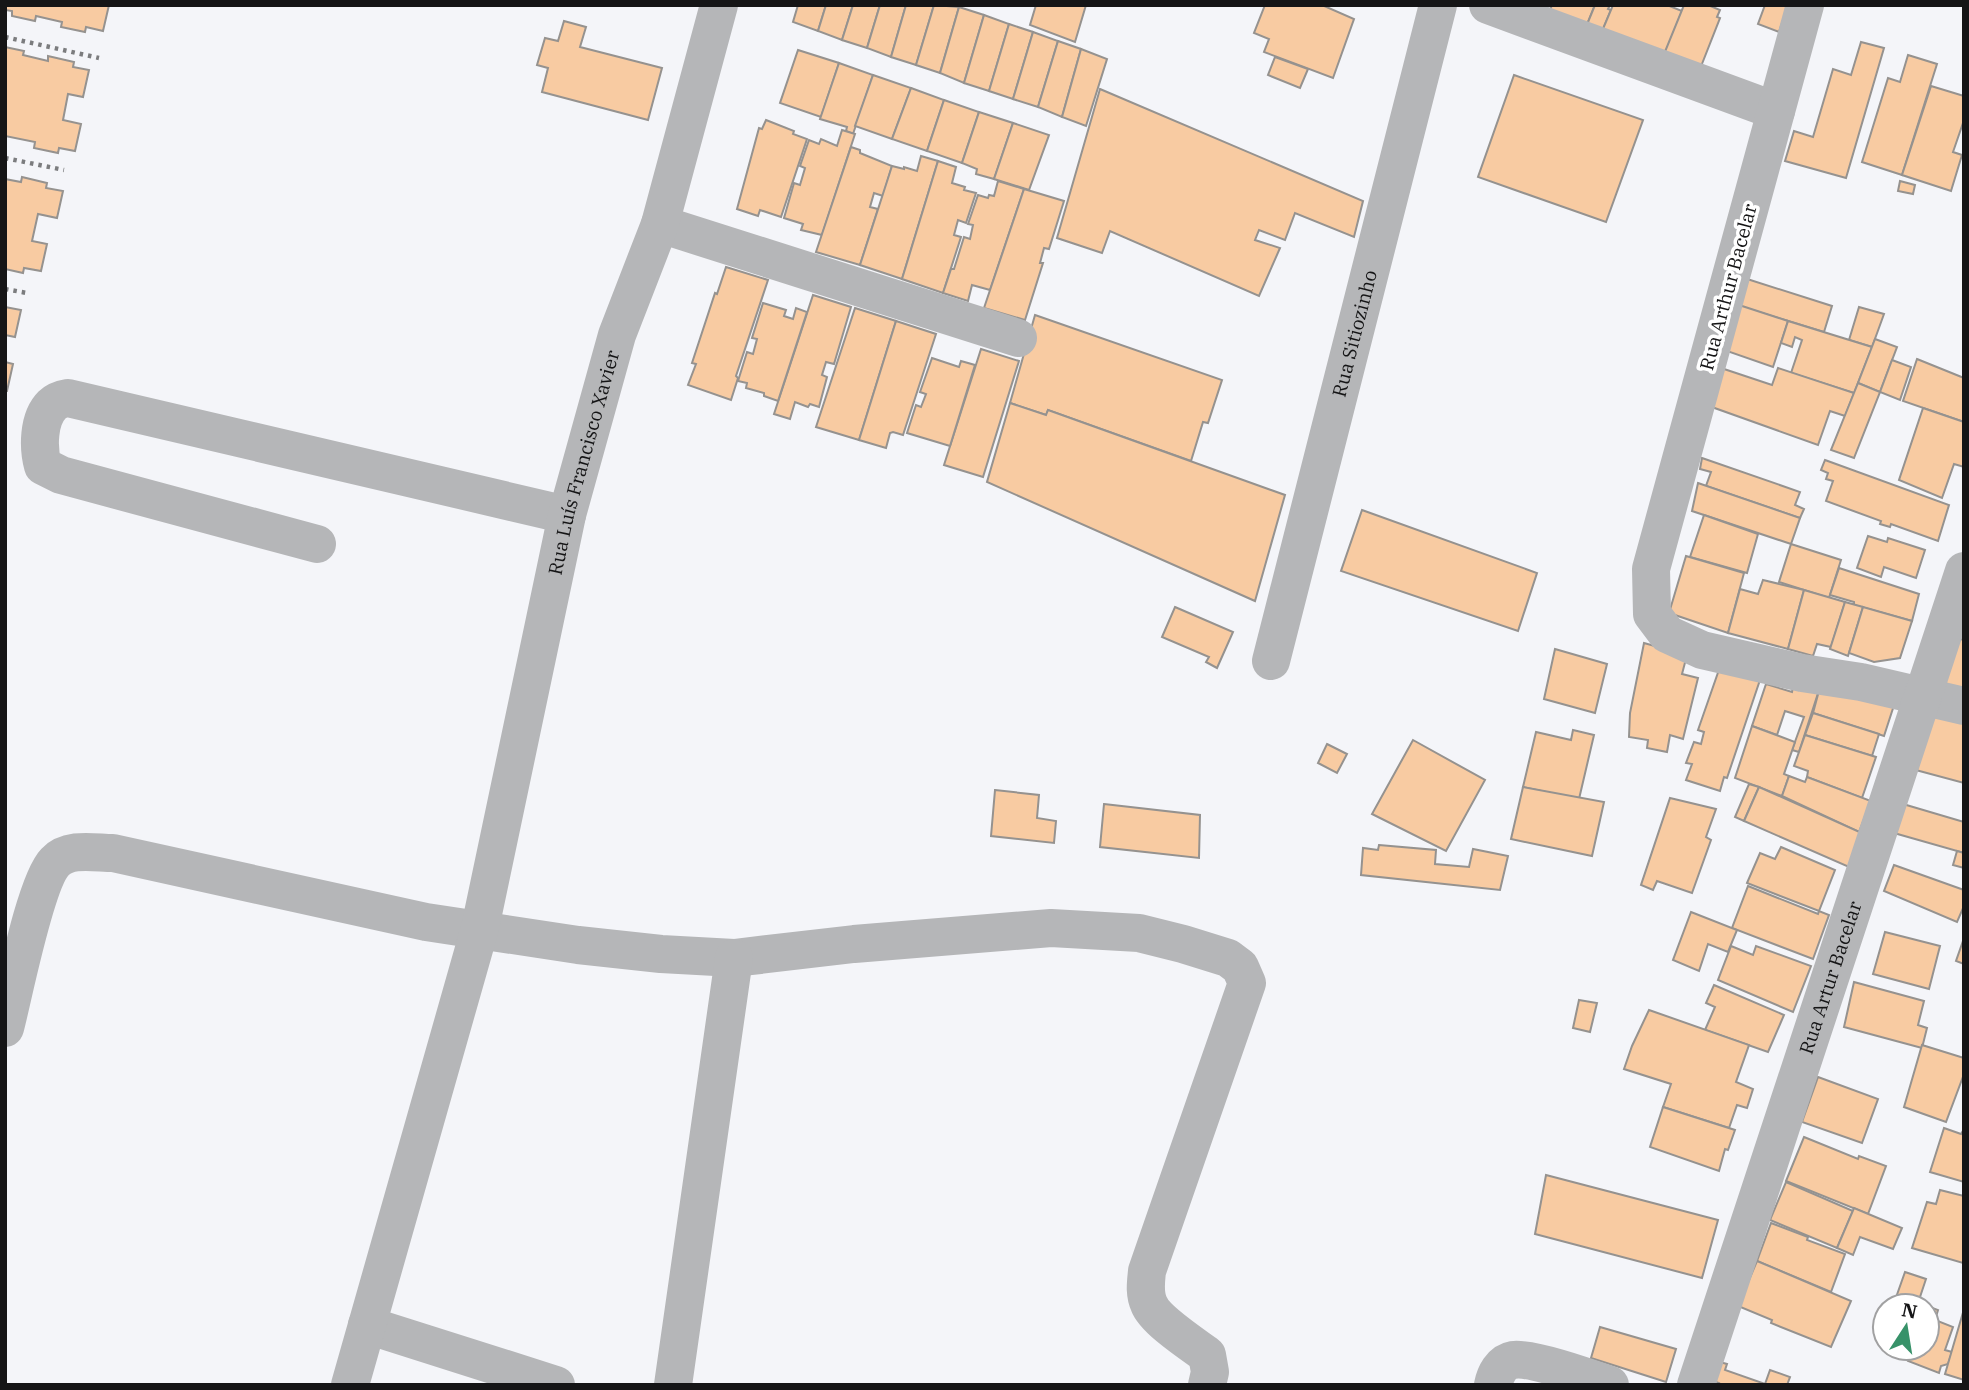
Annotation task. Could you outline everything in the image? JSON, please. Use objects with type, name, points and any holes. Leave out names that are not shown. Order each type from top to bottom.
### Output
[{"type":"street","name":"Rua Luís Francisco Xavier","points":[[350,1385],[480,929],[567,516],[617,335],[660,224],[719,5]]},
{"type":"street","name":"Rua Sitiozinho","points":[[1271,661],[1438,5]]},
{"type":"street","points":[[1488,5],[1776,111]]},
{"type":"street","name":"Rua Arthur Bacelar","points":[[1805,5],[1651,569],[1652,614],[1667,635],[1715,653],[1964,706]]},
{"type":"street","points":[[660,224],[1018,338]]},
{"type":"street","points":[[317,544],[61,475],[43,466],[39,451],[45,415],[53,403],[68,398],[567,516]]},
{"type":"street","name":"Rua Artur Bacelar","points":[[1696,1385],[1964,571]]},
{"type":"street","points":[[5,1028],[42,885],[56,861],[75,852],[113,853],[426,922],[578,945],[661,954],[734,958],[854,944],[1051,928],[1139,933],[1228,958],[1240,967],[1247,983],[1147,1271],[1146,1282],[1149,1306],[1162,1321],[1207,1355],[1210,1372],[1207,1385]]},
{"type":"street","points":[[673,1385],[734,958]]},
{"type":"street","points":[[367,1325],[556,1385]]},
{"type":"street","points":[[1493,1385],[1501,1367],[1512,1360],[1542,1364],[1610,1385]]},
{"type":"path","points":[[5,37],[99,58]]},
{"type":"path","points":[[5,158],[64,170]]},
{"type":"path","points":[[5,289],[27,293]]},
{"type":"building","points":[[5,5],[109,5],[103,31],[86,27],[85,32],[61,27],[62,22],[36,16],[35,21],[12,16],[12,11],[5,10]]},
{"type":"building","points":[[798,5],[826,5],[818,31],[793,22]]},
{"type":"building","points":[[826,5],[853,5],[842,40],[818,31]]},
{"type":"building","points":[[853,5],[880,5],[867,48],[842,40]]},
{"type":"building","points":[[880,5],[906,5],[891,57],[867,48]]},
{"type":"building","points":[[906,5],[934,5],[916,65],[891,57]]},
{"type":"building","points":[[934,5],[959,7],[940,73],[916,65]]},
{"type":"building","points":[[1036,5],[1086,5],[1075,42],[1030,25]]},
{"type":"building","points":[[1265,5],[1322,5],[1354,19],[1333,78],[1264,52],[1269,39],[1254,33]]},
{"type":"building","points":[[1552,5],[1595,5],[1586,27],[1549,12]]},
{"type":"building","points":[[1595,5],[1610,5],[1608,9],[1611,10],[1601,34],[1586,27]]},
{"type":"building","points":[[1613,5],[1667,5],[1682,11],[1662,61],[1600,36]]},
{"type":"building","points":[[1684,5],[1708,5],[1720,10],[1717,17],[1720,18],[1698,74],[1662,59]]},
{"type":"building","points":[[1765,5],[1788,5],[1779,32],[1758,24]]},
{"type":"building","points":[[959,7],[984,15],[964,83],[940,73]]},
{"type":"building","points":[[984,15],[1009,24],[989,91],[964,83]]},
{"type":"building","points":[[564,21],[586,27],[580,47],[662,68],[648,120],[542,92],[548,68],[537,65],[545,38],[558,41]]},
{"type":"building","points":[[1009,24],[1033,32],[1013,99],[989,91]]},
{"type":"building","points":[[1033,32],[1058,41],[1038,107],[1013,99]]},
{"type":"building","points":[[1058,41],[1081,49],[1062,117],[1038,107]]},
{"type":"building","points":[[1861,42],[1884,48],[1846,178],[1785,161],[1794,131],[1813,137],[1833,69],[1851,75]]},
{"type":"building","points":[[5,47],[48,61],[48,56],[74,62],[73,67],[89,70],[83,97],[68,94],[63,120],[81,124],[75,151],[59,148],[58,153],[34,148],[35,142],[5,136]]},
{"type":"building","points":[[1081,49],[1107,59],[1086,126],[1062,117]]},
{"type":"building","points":[[798,50],[839,63],[821,117],[780,103]]},
{"type":"building","points":[[1908,55],[1937,64],[1902,175],[1862,162],[1888,78],[1900,82]]},
{"type":"building","points":[[1275,57],[1308,69],[1300,88],[1268,75]]},
{"type":"building","points":[[839,63],[873,75],[853,134],[846,131],[847,127],[820,119]]},
{"type":"building","points":[[873,75],[911,88],[892,139],[855,126]]},
{"type":"building","points":[[1514,75],[1643,120],[1606,222],[1478,177]]},
{"type":"building","points":[[1931,86],[1964,96],[1964,120],[1953,152],[1962,155],[1951,191],[1902,175]]},
{"type":"building","points":[[911,88],[944,100],[927,151],[892,139]]},
{"type":"building","points":[[1100,89],[1363,201],[1354,237],[1295,213],[1285,240],[1259,230],[1255,240],[1280,248],[1259,296],[1110,231],[1102,253],[1057,238]]},
{"type":"building","points":[[944,100],[979,112],[962,163],[927,151]]},
{"type":"building","points":[[979,112],[1013,123],[994,179],[976,174],[977,169],[962,163]]},
{"type":"building","points":[[766,120],[807,139],[781,217],[760,210],[758,216],[737,209],[759,128],[762,129]]},
{"type":"building","points":[[1013,123],[1049,135],[1029,190],[994,179]]},
{"type":"building","points":[[842,130],[855,134],[822,235],[801,230],[803,224],[784,218],[794,183],[800,185],[805,168],[800,166],[809,140],[819,144],[821,139],[837,146]]},
{"type":"building","points":[[851,147],[892,166],[883,196],[874,193],[870,207],[878,209],[860,265],[816,252]]},
{"type":"building","points":[[921,156],[938,161],[902,279],[860,265],[892,166],[917,171]]},
{"type":"building","points":[[938,161],[956,167],[952,183],[976,193],[966,223],[958,220],[954,235],[961,237],[943,293],[902,279]]},
{"type":"building","points":[[22,177],[47,183],[46,188],[63,191],[57,218],[38,214],[32,241],[47,244],[41,271],[24,268],[23,273],[5,269],[5,179],[21,182]]},
{"type":"building","points":[[998,181],[1024,189],[990,290],[972,285],[968,301],[943,293],[964,237],[970,239],[973,225],[968,224],[978,195],[988,198],[989,195],[994,196]]},
{"type":"building","points":[[1900,181],[1915,185],[1913,194],[1898,191]]},
{"type":"building","points":[[1024,189],[1064,201],[1049,249],[1044,248],[1040,263],[1043,263],[1025,320],[984,308]]},
{"type":"building","points":[[726,267],[768,280],[736,376],[738,378],[731,400],[688,385],[696,364],[692,363]]},
{"type":"building","points":[[1744,278],[1832,306],[1824,332],[1736,305]]},
{"type":"building","points":[[813,295],[851,307],[834,364],[826,362],[822,375],[827,377],[819,407],[810,404],[808,407],[795,402],[790,419],[774,414]]},
{"type":"building","points":[[763,303],[786,310],[784,316],[793,319],[796,308],[807,312],[778,401],[764,396],[764,393],[746,388],[747,383],[738,381],[747,352],[753,354],[757,339],[752,338]]},
{"type":"building","points":[[1739,305],[1788,321],[1773,367],[1724,350]]},
{"type":"building","points":[[5,307],[21,310],[15,337],[5,335]]},
{"type":"building","points":[[1859,307],[1884,314],[1872,347],[1849,340]]},
{"type":"building","points":[[855,308],[896,321],[859,440],[816,427]]},
{"type":"building","points":[[1035,315],[1222,380],[1208,423],[1203,422],[1191,461],[1048,410],[1046,415],[1010,403]]},
{"type":"building","points":[[896,321],[936,334],[903,435],[890,433],[886,448],[859,440]]},
{"type":"building","points":[[1788,321],[1872,347],[1854,393],[1791,373],[1802,340],[1795,337],[1792,347],[1781,343]]},
{"type":"building","points":[[1875,339],[1897,347],[1880,392],[1858,383]]},
{"type":"building","points":[[981,349],[1019,361],[983,477],[944,465]]},
{"type":"building","points":[[932,358],[959,367],[961,361],[975,365],[950,446],[907,433],[916,405],[921,407],[926,394],[920,392]]},
{"type":"building","points":[[1917,359],[1964,378],[1964,422],[1903,401]]},
{"type":"building","points":[[1892,360],[1911,367],[1900,400],[1880,392]]},
{"type":"building","points":[[5,362],[13,364],[7,391],[5,391]]},
{"type":"building","points":[[1718,367],[1772,385],[1778,368],[1854,393],[1845,416],[1830,411],[1818,445],[1709,406]]},
{"type":"building","points":[[1858,383],[1880,392],[1854,458],[1831,450]]},
{"type":"building","points":[[1010,403],[1046,415],[1048,410],[1285,495],[1255,601],[987,482]]},
{"type":"building","points":[[1923,408],[1964,422],[1964,467],[1954,464],[1942,498],[1899,480]]},
{"type":"building","points":[[1702,458],[1800,492],[1795,505],[1804,509],[1800,518],[1706,486],[1711,472],[1700,469]]},
{"type":"building","points":[[1825,460],[1949,505],[1938,541],[1891,524],[1890,527],[1880,524],[1881,521],[1826,501],[1833,481],[1826,479],[1828,473],[1821,470]]},
{"type":"building","points":[[1698,483],[1800,518],[1791,544],[1692,511]]},
{"type":"building","points":[[1362,510],[1537,573],[1518,631],[1341,571]]},
{"type":"building","points":[[1704,515],[1758,534],[1747,573],[1690,557]]},
{"type":"building","points":[[1868,536],[1887,542],[1888,538],[1925,550],[1916,578],[1884,567],[1881,577],[1857,568]]},
{"type":"building","points":[[1791,544],[1841,560],[1829,598],[1779,582]]},
{"type":"building","points":[[1686,556],[1744,573],[1728,633],[1669,613]]},
{"type":"building","points":[[1839,568],[1919,594],[1912,621],[1854,605],[1854,602],[1830,595]]},
{"type":"building","points":[[1763,580],[1804,590],[1788,649],[1728,633],[1740,589],[1758,594]]},
{"type":"building","points":[[1804,590],[1845,602],[1831,647],[1817,644],[1813,656],[1788,649]]},
{"type":"building","points":[[1845,602],[1863,607],[1848,656],[1830,649]]},
{"type":"building","points":[[1175,607],[1233,632],[1217,668],[1206,662],[1209,657],[1162,637]]},
{"type":"building","points":[[1863,607],[1912,621],[1900,658],[1874,662],[1849,653]]},
{"type":"building","points":[[1950,636],[1964,640],[1964,693],[1938,685]]},
{"type":"building","points":[[1644,643],[1687,655],[1682,674],[1698,678],[1683,739],[1670,735],[1667,752],[1647,748],[1648,740],[1629,737],[1630,713]]},
{"type":"building","points":[[1555,649],[1607,664],[1595,713],[1544,699]]},
{"type":"building","points":[[1721,664],[1762,674],[1727,778],[1724,777],[1720,791],[1686,780],[1692,764],[1686,763],[1694,742],[1701,744],[1704,732],[1698,730]]},
{"type":"building","points":[[1794,682],[1820,687],[1799,752],[1792,750],[1804,717],[1785,711],[1777,735],[1752,726],[1766,684],[1792,692]]},
{"type":"building","points":[[1820,687],[1896,699],[1884,736],[1813,713]]},
{"type":"building","points":[[1928,704],[1964,713],[1964,783],[1912,769]]},
{"type":"building","points":[[1813,713],[1879,734],[1872,756],[1805,735]]},
{"type":"building","points":[[1752,726],[1795,742],[1784,774],[1789,776],[1782,796],[1735,778]]},
{"type":"building","points":[[1573,730],[1594,735],[1579,799],[1523,787],[1536,732],[1571,740]]},
{"type":"building","points":[[1805,735],[1876,757],[1862,798],[1807,777],[1808,771],[1794,766]]},
{"type":"building","points":[[1413,740],[1485,780],[1446,851],[1372,814]]},
{"type":"building","points":[[1327,744],[1347,754],[1337,773],[1318,763]]},
{"type":"building","points":[[1789,776],[1805,782],[1807,777],[1871,801],[1859,832],[1782,796]]},
{"type":"building","points":[[1749,784],[1759,787],[1744,821],[1735,817]]},
{"type":"building","points":[[1523,787],[1604,802],[1592,856],[1511,839]]},
{"type":"building","points":[[1759,787],[1864,834],[1849,867],[1744,821]]},
{"type":"building","points":[[995,790],[1039,795],[1037,818],[1056,821],[1054,843],[991,836]]},
{"type":"building","points":[[1670,798],[1716,809],[1706,837],[1711,840],[1692,893],[1657,881],[1653,890],[1641,885]]},
{"type":"building","points":[[1104,804],[1200,815],[1199,858],[1100,847]]},
{"type":"building","points":[[1903,804],[1964,822],[1964,853],[1894,833]]},
{"type":"building","points":[[1379,845],[1436,850],[1435,864],[1469,867],[1473,849],[1508,856],[1500,890],[1361,875],[1363,848],[1378,850]]},
{"type":"building","points":[[1781,847],[1835,870],[1819,911],[1747,883],[1760,853],[1775,859]]},
{"type":"building","points":[[1957,851],[1964,853],[1964,868],[1953,865]]},
{"type":"building","points":[[1894,865],[1964,890],[1964,906],[1957,922],[1884,891]]},
{"type":"building","points":[[1748,886],[1818,914],[1819,911],[1829,915],[1813,959],[1732,928]]},
{"type":"building","points":[[1691,912],[1737,930],[1728,952],[1708,944],[1699,971],[1673,960]]},
{"type":"building","points":[[1885,932],[1940,946],[1929,989],[1873,974]]},
{"type":"building","points":[[1964,938],[1964,964],[1956,961]]},
{"type":"building","points":[[1731,946],[1753,955],[1756,946],[1811,966],[1793,1012],[1718,980]]},
{"type":"building","points":[[1854,982],[1924,1001],[1918,1025],[1927,1028],[1922,1048],[1844,1027]]},
{"type":"building","points":[[1714,985],[1784,1015],[1768,1052],[1705,1030],[1715,1007],[1706,1003]]},
{"type":"building","points":[[1579,1000],[1597,1003],[1590,1032],[1573,1028]]},
{"type":"building","points":[[1649,1010],[1749,1045],[1736,1082],[1753,1089],[1747,1108],[1737,1105],[1729,1128],[1663,1107],[1671,1084],[1624,1069]]},
{"type":"building","points":[[1922,1045],[1964,1058],[1964,1074],[1946,1122],[1904,1107]]},
{"type":"building","points":[[1818,1077],[1878,1099],[1862,1143],[1802,1122]]},
{"type":"building","points":[[1663,1107],[1735,1130],[1728,1150],[1725,1149],[1719,1171],[1650,1147]]},
{"type":"building","points":[[1944,1128],[1961,1134],[1964,1129],[1964,1182],[1930,1172]]},
{"type":"building","points":[[1804,1137],[1858,1159],[1859,1156],[1886,1166],[1868,1214],[1786,1181]]},
{"type":"building","points":[[1546,1175],[1718,1220],[1702,1278],[1535,1234]]},
{"type":"building","points":[[1786,1182],[1853,1211],[1837,1248],[1770,1220]]},
{"type":"building","points":[[1940,1190],[1964,1196],[1963,1263],[1912,1248],[1927,1202],[1936,1204]]},
{"type":"building","points":[[1854,1208],[1902,1228],[1893,1249],[1860,1237],[1853,1255],[1837,1248]]},
{"type":"building","points":[[1771,1223],[1845,1254],[1831,1292],[1757,1261]]},
{"type":"building","points":[[1757,1261],[1851,1301],[1831,1347],[1771,1323],[1772,1320],[1738,1306]]},
{"type":"building","points":[[1905,1272],[1926,1279],[1922,1292],[1898,1292]]},
{"type":"building","points":[[1964,1309],[1964,1380],[1945,1374]]},
{"type":"building","points":[[1941,1322],[1953,1327],[1945,1350],[1952,1352],[1948,1364],[1941,1366],[1939,1373],[1911,1362],[1941,1362]]},
{"type":"building","points":[[1600,1327],[1676,1349],[1666,1382],[1591,1358]]},
{"type":"building","points":[[1716,1361],[1727,1364],[1725,1370],[1765,1384],[1770,1370],[1790,1377],[1787,1385],[1718,1385],[1719,1383],[1713,1381]]}]
